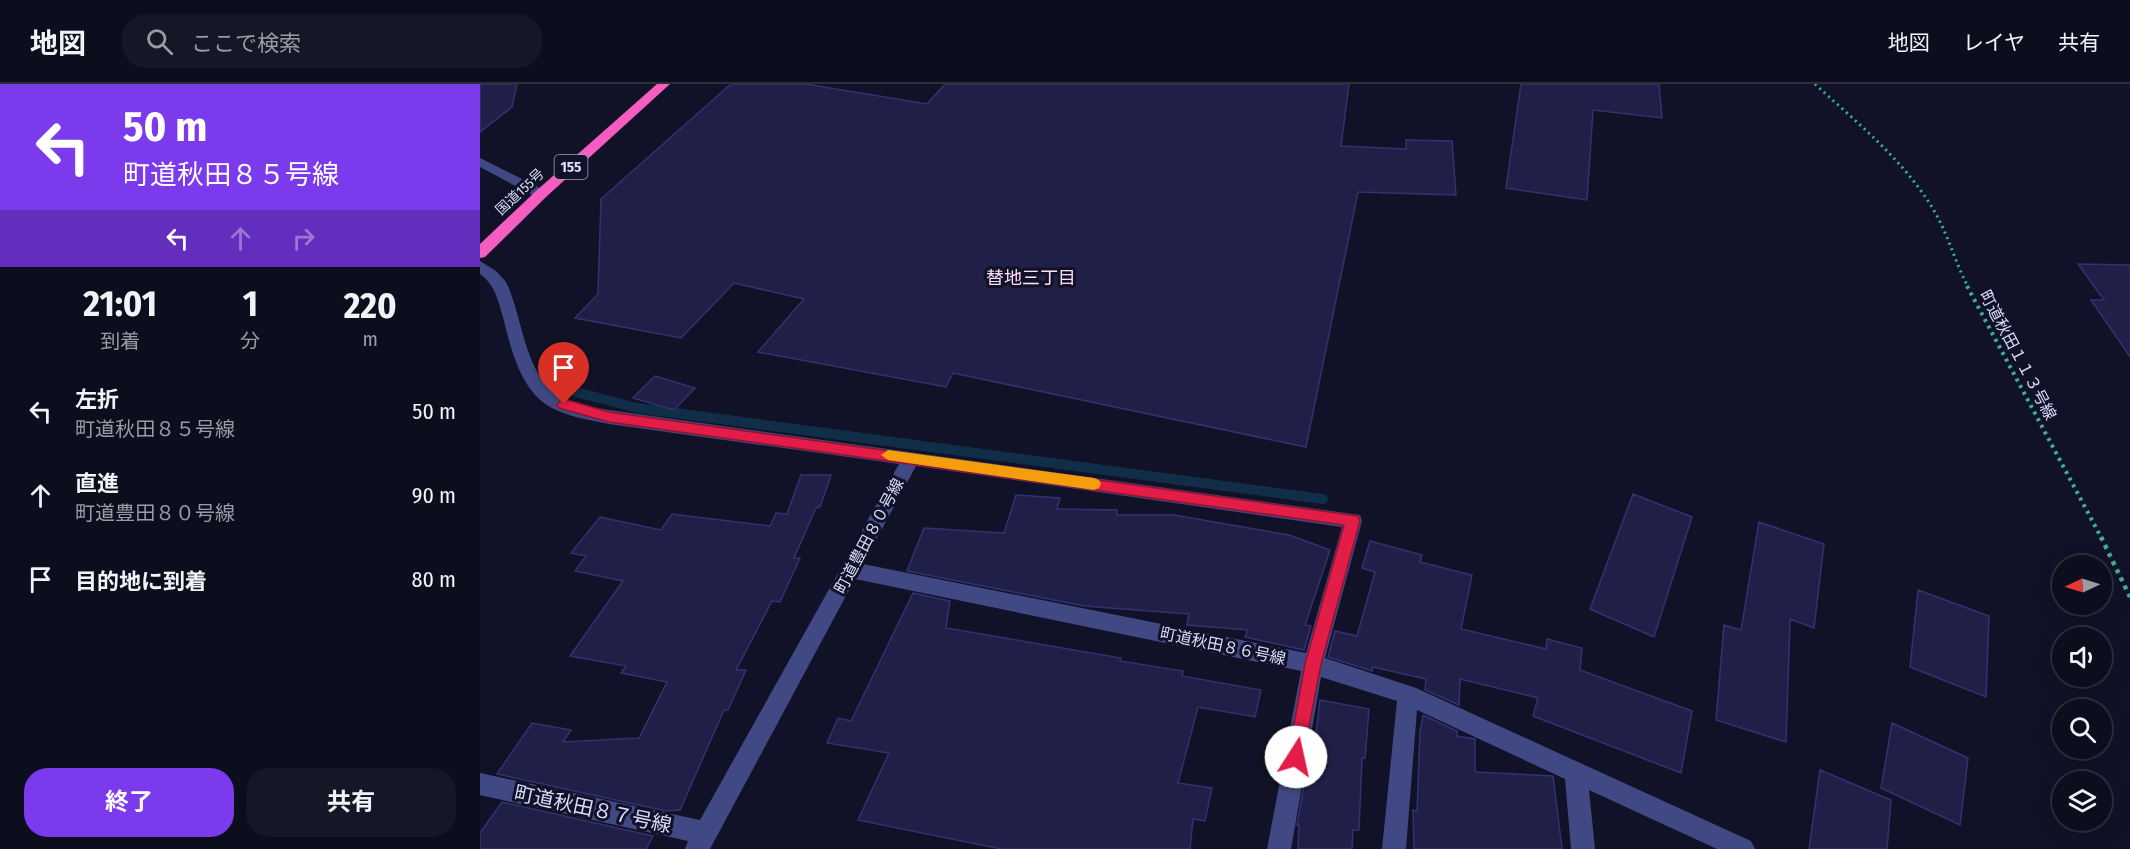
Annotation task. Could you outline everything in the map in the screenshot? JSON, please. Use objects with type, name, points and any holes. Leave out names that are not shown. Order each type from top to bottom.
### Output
[{"type":"highway","name":"国道155号","points":[[480,254],[541,194],[664,84]]},
{"type":"street","points":[[480,162],[541,194]]},
{"type":"street","name":"町道豊田８０号線","points":[[480,266],[500,282],[515,340],[534,378],[551,399],[576,409],[609,417],[911,458],[852,570],[701,841]]},
{"type":"street","points":[[911,458],[1353,521],[1313,664],[1280,849]]},
{"type":"street","name":"町道秋田８６号線","points":[[852,570],[1313,664],[1408,695],[1743,849]]},
{"type":"street","points":[[1394,849],[1408,695]]},
{"type":"street","points":[[1576,773],[1583,849]]},
{"type":"street","name":"町道秋田８７号線","points":[[480,784],[701,841]]},
{"type":"path","name":"町道秋田１１３号線","points":[[1815,84],[1897,160],[1943,226],[1962,274],[1991,334],[2094,522],[2130,597]]},
{"type":"building","points":[[480,84],[517,84],[512,107],[480,132]]},
{"type":"building","points":[[731,84],[806,84],[927,104],[945,84],[1349,84],[1341,146],[1406,149],[1406,140],[1452,141],[1456,195],[1358,192],[1306,447],[953,373],[946,387],[758,352],[804,299],[734,283],[681,338],[575,318],[598,294],[601,199]]},
{"type":"building","points":[[1521,84],[1659,84],[1662,118],[1593,110],[1587,200],[1506,188]]},
{"type":"building","points":[[2078,264],[2130,265],[2130,357],[2091,300],[2104,300]]},
{"type":"building","points":[[655,376],[695,388],[674,410],[633,398]]},
{"type":"building","points":[[801,475],[831,475],[820,507],[816,508],[794,558],[800,558],[780,602],[772,601],[736,670],[746,670],[728,710],[724,710],[680,810],[666,811],[497,774],[532,723],[571,730],[563,742],[639,738],[667,682],[621,673],[626,666],[570,656],[623,581],[575,571],[586,556],[571,553],[600,517],[661,530],[672,514],[770,526],[776,513],[787,514]]},
{"type":"building","points":[[1633,494],[1692,517],[1654,637],[1590,609]]},
{"type":"building","points":[[1016,495],[1060,498],[1057,509],[1117,510],[1117,515],[1174,515],[1289,535],[1330,550],[1305,625],[1311,626],[1304,650],[1245,637],[1248,630],[1187,625],[1189,614],[1084,606],[907,571],[924,528],[1004,533]]},
{"type":"building","points":[[1759,522],[1824,544],[1814,628],[1790,619],[1786,742],[1716,720],[1724,625],[1741,630]]},
{"type":"building","points":[[1370,541],[1422,555],[1420,562],[1472,575],[1461,629],[1546,649],[1547,639],[1582,648],[1580,670],[1692,711],[1681,773],[1533,716],[1538,698],[1460,679],[1459,705],[1425,690],[1426,679],[1373,667],[1372,671],[1328,657],[1335,631],[1357,636],[1375,572],[1362,568]]},
{"type":"building","points":[[1918,590],[1989,616],[1986,697],[1910,667]]},
{"type":"building","points":[[913,593],[950,601],[946,628],[1121,658],[1120,661],[1183,671],[1182,676],[1261,690],[1255,717],[1198,707],[1178,783],[1212,788],[1205,821],[1193,819],[1190,849],[1001,849],[858,820],[889,753],[827,743],[838,718],[851,721]]},
{"type":"building","points":[[1320,700],[1369,709],[1365,758],[1362,758],[1359,830],[1353,830],[1352,849],[1298,849],[1299,825],[1297,825],[1309,757],[1313,758]]},
{"type":"building","points":[[1423,715],[1457,731],[1457,736],[1475,739],[1475,772],[1553,776],[1562,849],[1414,849],[1413,810],[1417,811],[1420,732]]},
{"type":"building","points":[[1892,723],[1968,758],[1960,825],[1881,788]]},
{"type":"building","points":[[1820,770],[1891,800],[1887,849],[1809,849]]},
{"type":"building","points":[[502,802],[653,836],[646,849],[480,849],[480,833]]},
{"type":"waterway","points":[[561,388],[637,408],[1323,499]]},
{"type":"slow traffic","points":[[888,455],[1094,484]]},
{"type":"district","name":"替地三丁目","points":[[1031,278]]},
{"type":"route","points":[[564,404],[609,417],[1353,521],[1313,664],[1296,757]]}]
